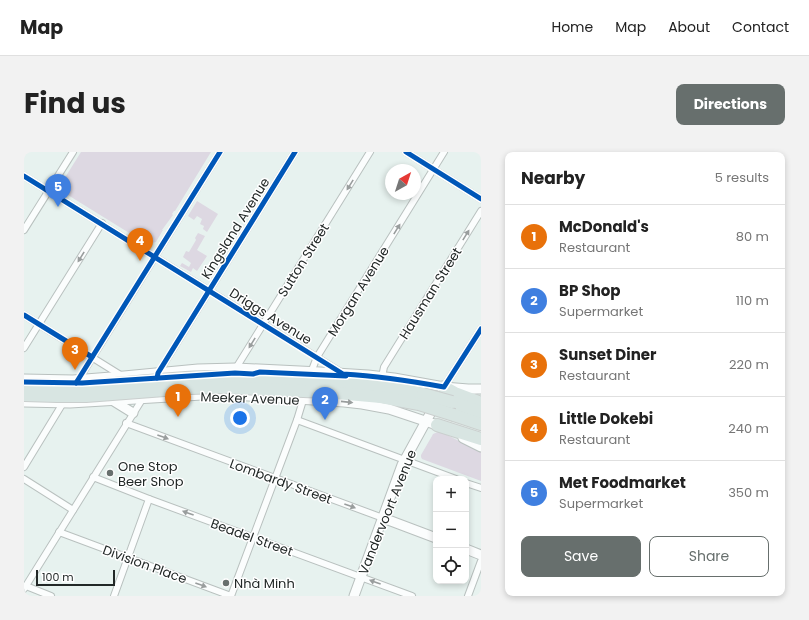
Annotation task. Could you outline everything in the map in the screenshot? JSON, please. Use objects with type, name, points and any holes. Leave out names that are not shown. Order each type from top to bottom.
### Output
[{"type":"highway","points":[[24,385],[62,387],[90,386],[180,378],[238,377],[326,387]]},
{"type":"highway","points":[[24,395],[96,395],[219,386],[326,387],[375,385],[394,388],[454,415],[481,424]]},
{"type":"highway","points":[[444,388],[455,394],[481,403]]},
{"type":"highway","points":[[421,399],[452,402],[481,412]]},
{"type":"highway","points":[[432,423],[481,439]]},
{"type":"main road","name":"Meeker Avenue","points":[[24,378],[64,380],[198,369],[236,368],[382,377],[444,388],[481,389]]},
{"type":"main road","name":"Vandervoort Avenue","points":[[354,596],[402,465],[432,423],[444,388]]},
{"type":"main road","name":"Meeker Avenue","points":[[24,402],[63,403],[216,395],[344,402],[376,406],[432,423],[481,447]]},
{"type":"main road","points":[[112,400],[133,413]]},
{"type":"main road","name":"Lombardy Street","points":[[383,518],[433,537]]},
{"type":"main road","points":[[469,550],[481,554]]},
{"type":"street","points":[[24,230],[73,152]]},
{"type":"street","points":[[79,379],[220,152]]},
{"type":"street","name":"Kingsland Avenue","points":[[25,588],[126,423],[142,399],[156,386],[158,373],[295,152]]},
{"type":"street","name":"Sutton Street","points":[[236,368],[370,152]]},
{"type":"street","points":[[406,152],[481,199]]},
{"type":"street","name":"Morgan Avenue","points":[[231,596],[275,479],[317,357],[444,152]]},
{"type":"street","name":"Driggs Avenue","points":[[24,176],[49,190],[343,374]]},
{"type":"street","name":"Hausman Street","points":[[382,377],[384,367],[481,211]]},
{"type":"street","points":[[24,348],[102,223]]},
{"type":"street","points":[[24,315],[92,358],[124,376]]},
{"type":"street","points":[[444,388],[481,329]]},
{"type":"street","points":[[24,467],[63,403]]},
{"type":"street","points":[[296,420],[448,476]]},
{"type":"street","name":"Lombardy Street","points":[[126,423],[383,518]]},
{"type":"street","name":"Beadel Street","points":[[93,477],[412,596]]},
{"type":"street","points":[[24,479],[73,510]]},
{"type":"street","points":[[469,484],[481,488]]},
{"type":"street","points":[[114,596],[149,499]]},
{"type":"street","name":"Division Place","points":[[59,532],[231,596]]},
{"type":"street","points":[[468,596],[481,561]]},
{"type":"street","points":[[25,588],[51,596]]},
{"type":"shaded area","points":[[81,152],[211,152],[156,242],[147,244],[63,192],[61,184]]},
{"type":"shaded area","points":[[197,201],[218,214],[207,232],[203,229],[204,226],[200,224],[202,219],[197,216],[194,220],[188,216]]},
{"type":"shaded area","points":[[198,233],[205,236],[197,250],[207,256],[197,271],[193,268],[191,272],[180,266],[182,263],[189,267],[191,263],[183,257],[186,251],[189,252]]},
{"type":"shaded area","points":[[438,432],[443,433],[481,452],[481,481],[422,459],[421,455],[433,434]]},
{"type":"cycle path","points":[[76,383],[220,152]]},
{"type":"cycle path","points":[[157,378],[158,373],[295,152]]},
{"type":"cycle path","points":[[406,152],[481,199]]},
{"type":"cycle path","points":[[24,176],[343,374],[394,379],[444,387],[481,329]]},
{"type":"cycle path","points":[[24,315],[92,357]]},
{"type":"cycle path","points":[[24,382],[82,383],[235,373],[253,374],[260,372],[346,376]]},
{"type":"place","name":"Met Foodmarket","points":[[58,207]]},
{"type":"place","name":"Little Dokebi","points":[[140,261]]},
{"type":"place","name":"Sunset Diner","points":[[75,370]]},
{"type":"place","name":"McDonald's","points":[[178,417]]},
{"type":"place","name":"BP Shop","points":[[325,420]]},
{"type":"place","name":"One Stop Beer Shop","points":[[110,473]]},
{"type":"place","name":"Nhà Minh","points":[[226,583]]}]
